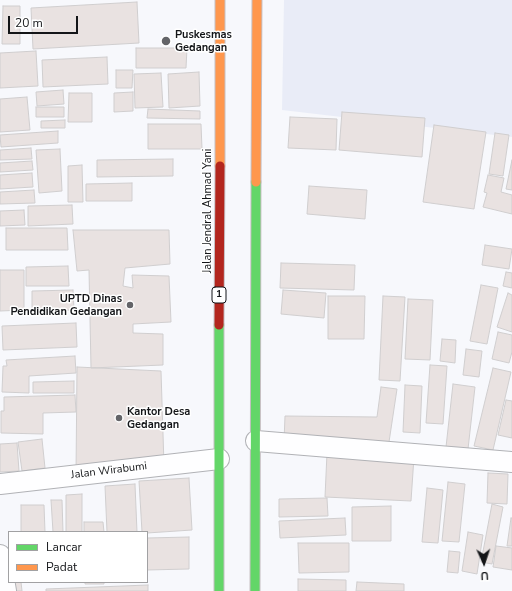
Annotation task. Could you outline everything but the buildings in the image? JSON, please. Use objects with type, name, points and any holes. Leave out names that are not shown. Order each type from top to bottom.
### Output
[{"type":"highway","name":"Jalan Jendral Ahmad Yani","points":[[219,591],[220,0]]},
{"type":"highway","points":[[255,591],[257,0]]},
{"type":"street","points":[[256,441],[512,462]]},
{"type":"street","name":"Jalan Wirabumi","points":[[0,484],[219,458]]},
{"type":"street","points":[[0,555],[6,591]]},
{"type":"shaded area","points":[[284,0],[512,0],[512,137],[282,110]]},
{"type":"traffic: fast","points":[[255,591],[256,182]]},
{"type":"traffic: fast","points":[[219,325],[219,591]]},
{"type":"traffic: slow","points":[[220,0],[220,166]]},
{"type":"traffic: slow","points":[[256,182],[257,0]]},
{"type":"traffic: jam","points":[[219,325],[220,166]]},
{"type":"place","name":"Puskesmas Gedangan","points":[[166,41]]},
{"type":"place","name":"UPTD Dinas Pendidikan Gedangan","points":[[130,305]]},
{"type":"place","name":"Kantor Desa Gedangan","points":[[119,418]]}]
